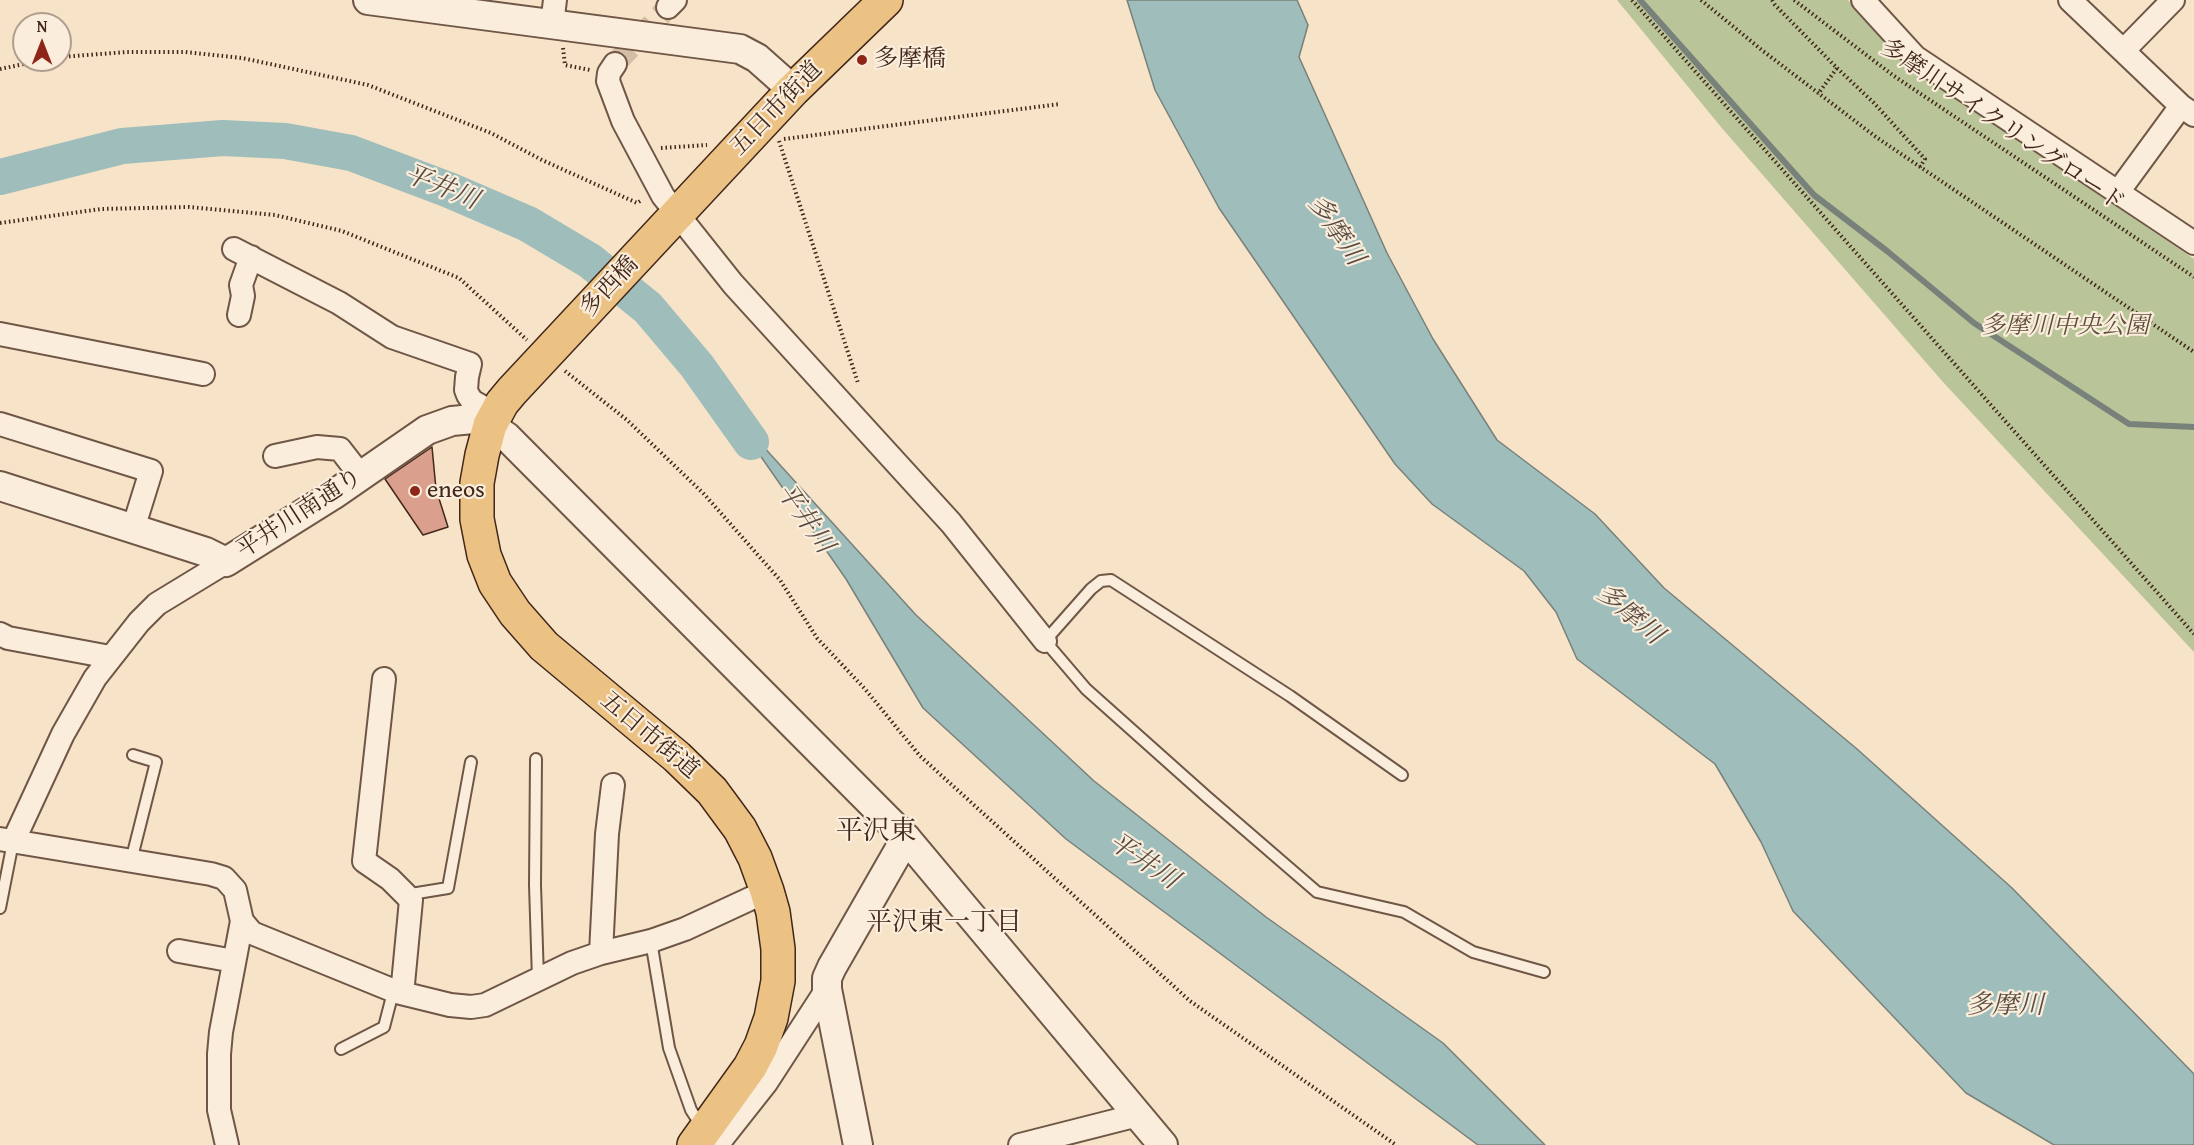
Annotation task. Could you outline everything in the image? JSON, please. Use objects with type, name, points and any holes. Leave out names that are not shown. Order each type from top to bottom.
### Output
[{"type":"main road","name":"五日市街道","points":[[669,209],[886,0]]},
{"type":"main road","name":"多西橋","points":[[547,354],[669,209]]},
{"type":"main road","name":"五日市街道","points":[[547,354],[512,391],[493,420],[482,455],[477,483],[478,531],[495,583],[515,613],[544,646],[677,757],[711,791],[740,829],[755,858],[773,912],[778,949],[778,981],[771,1018],[761,1046],[750,1067],[703,1141]]},
{"type":"street","points":[[368,0],[556,17],[740,49],[757,58],[793,90]]},
{"type":"street","points":[[1863,0],[1915,57],[2194,243]]},
{"type":"street","points":[[2070,0],[2188,111],[2118,192]]},
{"type":"street","points":[[2124,50],[2173,0]]},
{"type":"street","points":[[611,73],[623,121],[669,209],[733,284],[951,523],[1045,641]]},
{"type":"street","points":[[239,315],[243,296],[241,285],[243,253],[339,303],[392,336],[470,364],[466,390],[472,401],[906,838],[1163,1145]]},
{"type":"street","points":[[0,334],[202,374]]},
{"type":"street","name":"平井川南通り","points":[[0,486],[206,552],[226,562],[361,476],[427,430],[440,424],[473,419],[493,420]]},
{"type":"street","points":[[0,424],[151,471],[134,529]]},
{"type":"street","points":[[275,456],[317,447],[340,449],[361,476]]},
{"type":"street","points":[[226,562],[158,604],[139,622],[110,657],[95,678],[63,734],[7,840],[211,874],[224,878],[235,890],[242,921],[219,1054],[219,1110],[226,1145]]},
{"type":"street","points":[[0,634],[8,639],[110,657]]},
{"type":"street","points":[[384,679],[364,861],[390,879],[411,900],[403,984],[397,992]]},
{"type":"street","points":[[601,953],[613,785]]},
{"type":"street","points":[[858,1145],[827,988],[827,978],[906,838]]},
{"type":"street","points":[[242,921],[252,933],[397,992],[450,1005],[478,1006],[485,1005],[572,963],[685,929],[728,907],[767,891]]},
{"type":"street","points":[[178,951],[234,961]]},
{"type":"street","points":[[703,1141],[766,1083],[827,988]]},
{"type":"street","points":[[1020,1145],[1138,1115]]},
{"type":"lane","points":[[1402,775],[1290,696],[1111,580],[1101,581],[1091,589],[1045,641],[1086,689],[1207,798],[1317,892],[1404,912],[1473,952],[1544,972]]},
{"type":"lane","points":[[130,861],[156,762],[133,755]]},
{"type":"lane","points":[[536,759],[535,885],[538,979]]},
{"type":"lane","points":[[411,900],[411,894],[448,888],[471,762]]},
{"type":"lane","points":[[0,908],[7,840]]},
{"type":"lane","points":[[651,941],[669,1048],[703,1141]]},
{"type":"lane","points":[[341,1049],[384,1027],[391,1000],[397,992]]},
{"type":"path","points":[[1632,0],[2194,634]]},
{"type":"path","points":[[1701,0],[1818,94],[1920,167],[2194,352]]},
{"type":"path","points":[[1772,0],[1874,103],[1925,159],[1920,167]]},
{"type":"path","name":"多摩川サイクリングロード","points":[[1794,0],[1894,76],[2194,277]]},
{"type":"path","points":[[556,17],[565,65],[611,73]]},
{"type":"path","points":[[72,56],[127,52],[185,52],[242,58],[368,85],[480,128],[542,160],[637,203],[669,209]]},
{"type":"path","points":[[1818,94],[1838,68]]},
{"type":"path","points":[[858,383],[778,139],[1060,104]]},
{"type":"path","points":[[641,157],[661,148],[714,145]]},
{"type":"path","points":[[0,223],[101,209],[189,207],[275,215],[320,225],[371,241],[459,278],[554,361],[627,420],[704,494],[780,580],[817,638],[865,689],[920,756],[1190,1001],[1396,1145]]},
{"type":"green space","name":"多摩川中央公園","points":[[1617,0],[1848,0],[1906,65],[2194,259],[2194,652],[1943,382],[1721,127]]},
{"type":"water","name":"多摩川","points":[[1127,0],[1297,0],[1308,25],[1299,57],[1387,253],[1433,339],[1497,440],[1595,514],[1664,588],[1857,749],[2012,888],[2194,1074],[2194,1145],[2054,1145],[1966,1093],[1793,911],[1761,842],[1715,764],[1577,659],[1556,612],[1524,571],[1432,504],[1395,464],[1219,208],[1155,90]]},
{"type":"water","points":[[723,402],[916,615],[1094,781],[1266,917],[1443,1043],[1545,1145],[1478,1145],[1066,839],[923,708],[846,579]]},
{"type":"building","points":[[432,447],[436,489],[448,527],[423,535],[385,479]]},
{"type":"waterway","points":[[1640,0],[1814,195],[1887,251],[1974,323],[2129,424],[2194,427]]},
{"type":"waterway","name":"平井川","points":[[0,177],[122,146],[223,138],[285,141],[351,153],[449,190],[528,224],[590,261],[648,308],[697,366],[751,442]]},
{"type":"tunnel","points":[[615,64],[668,7]]},
{"type":"place","name":"多摩橋","points":[[862,60]]},
{"type":"place","name":"eneos","points":[[415,491]]},
{"type":"district","name":"平沢東","points":[[876,832]]},
{"type":"district","name":"平沢東一丁目","points":[[944,923]]}]
